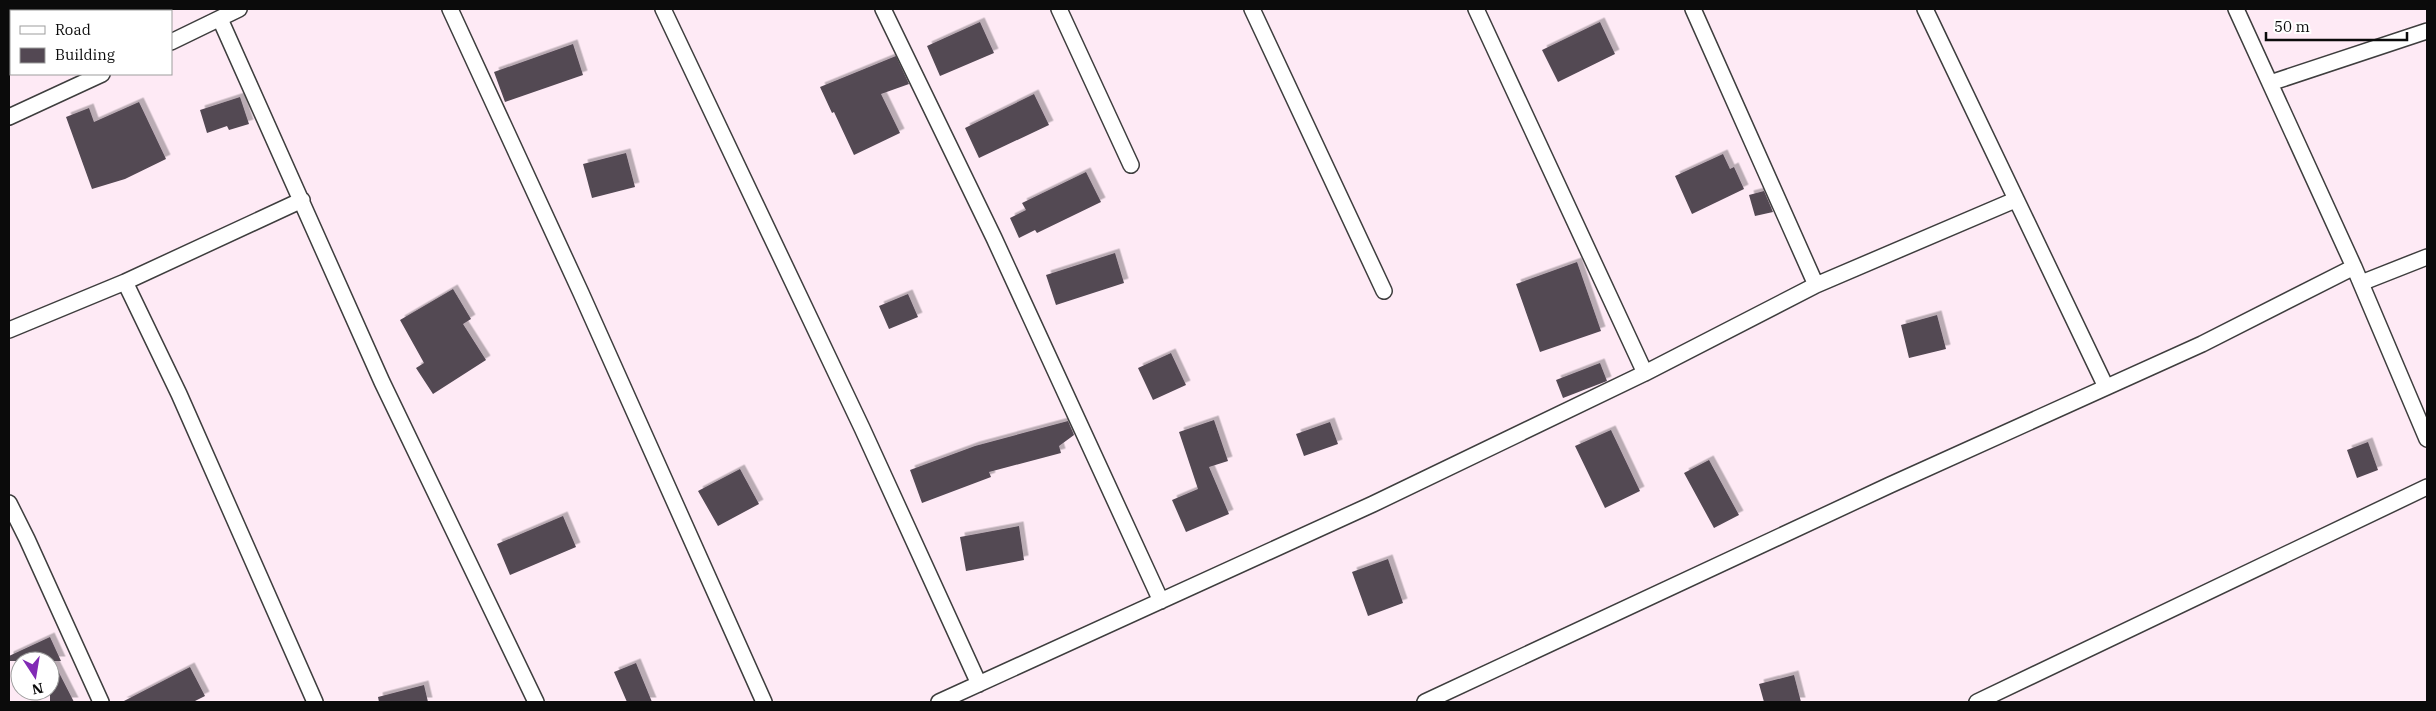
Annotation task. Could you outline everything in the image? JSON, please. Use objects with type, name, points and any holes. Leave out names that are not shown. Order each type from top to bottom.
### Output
[{"type":"street","points":[[172,42],[239,9]]},
{"type":"street","points":[[450,9],[581,293],[764,702]]},
{"type":"street","points":[[663,9],[862,428],[979,684]]},
{"type":"street","points":[[883,9],[1006,264],[1161,600]]},
{"type":"street","points":[[1059,9],[1131,165]]},
{"type":"street","points":[[1252,9],[1384,291]]},
{"type":"street","points":[[1476,9],[1645,372]]},
{"type":"street","points":[[1694,9],[1816,285]]},
{"type":"street","points":[[1925,9],[2106,387]]},
{"type":"street","points":[[2236,9],[2354,267],[2427,439]]},
{"type":"street","points":[[220,19],[249,89],[302,200],[382,382],[536,702]]},
{"type":"street","points":[[2270,83],[2427,31]]},
{"type":"street","points":[[9,117],[100,75]]},
{"type":"street","points":[[9,330],[125,282],[302,200]]},
{"type":"street","points":[[939,702],[1373,504],[1645,372],[1816,285],[2015,200]]},
{"type":"street","points":[[2361,283],[2427,258]]},
{"type":"street","points":[[1425,702],[2202,344],[2354,267]]},
{"type":"street","points":[[125,282],[179,394],[315,702]]},
{"type":"street","points":[[1977,702],[2427,487]]},
{"type":"street","points":[[9,503],[28,539],[101,702]]},
{"type":"building","points":[[980,22],[994,53],[940,76],[927,46]]},
{"type":"building","points":[[1600,22],[1615,54],[1558,82],[1542,50]]},
{"type":"building","points":[[573,44],[583,75],[505,102],[494,72]]},
{"type":"building","points":[[896,56],[909,84],[881,94],[900,133],[854,155],[820,87]]},
{"type":"building","points":[[1034,94],[1049,125],[979,158],[965,128]]},
{"type":"building","points":[[240,97],[249,124],[229,130],[227,126],[207,133],[200,110]]},
{"type":"building","points":[[139,102],[166,159],[125,179],[92,189],[66,117],[89,108],[94,122]]},
{"type":"building","points":[[626,153],[635,187],[592,198],[583,164]]},
{"type":"building","points":[[1723,154],[1730,169],[1734,167],[1744,189],[1692,214],[1675,176]]},
{"type":"building","points":[[1086,172],[1101,202],[1037,233],[1035,230],[1019,238],[1010,218],[1026,210],[1022,203]]},
{"type":"building","points":[[1764,191],[1773,212],[1755,216],[1749,195]]},
{"type":"building","points":[[1115,253],[1124,283],[1056,305],[1046,275]]},
{"type":"building","points":[[1577,262],[1601,331],[1540,352],[1516,284]]},
{"type":"building","points":[[453,289],[471,319],[463,324],[486,360],[433,394],[416,368],[424,363],[400,320]]},
{"type":"building","points":[[908,294],[918,317],[889,329],[879,306]]},
{"type":"building","points":[[1937,315],[1946,349],[1909,358],[1901,325]]},
{"type":"building","points":[[1171,353],[1186,385],[1153,400],[1138,368]]},
{"type":"building","points":[[1600,363],[1607,381],[1563,398],[1556,380]]},
{"type":"building","points":[[1214,420],[1228,461],[1209,467],[1229,514],[1186,532],[1172,500],[1198,489],[1179,432]]},
{"type":"building","points":[[1068,421],[1074,435],[1059,446],[1061,453],[989,472],[991,477],[922,503],[910,470],[975,446]]},
{"type":"building","points":[[1330,422],[1338,444],[1304,456],[1296,434]]},
{"type":"building","points":[[1611,430],[1640,491],[1605,508],[1575,446]]},
{"type":"building","points":[[2368,442],[2378,470],[2357,478],[2347,450]]},
{"type":"building","points":[[1709,460],[1739,515],[1714,528],[1684,473]]},
{"type":"building","points":[[740,469],[759,504],[718,526],[698,491]]},
{"type":"building","points":[[563,516],[576,547],[510,575],[497,544]]},
{"type":"building","points":[[1019,526],[1024,560],[966,571],[960,537]]},
{"type":"building","points":[[1388,559],[1403,603],[1368,616],[1352,572]]},
{"type":"building","points":[[50,637],[56,651],[20,651]]},
{"type":"building","points":[[636,663],[652,702],[627,702],[614,672]]},
{"type":"building","points":[[190,667],[205,696],[193,702],[122,702]]},
{"type":"building","points":[[60,675],[74,702],[50,702],[60,701]]},
{"type":"building","points":[[1794,675],[1801,702],[1764,702],[1759,684]]},
{"type":"building","points":[[424,685],[428,702],[379,702],[378,697]]}]
